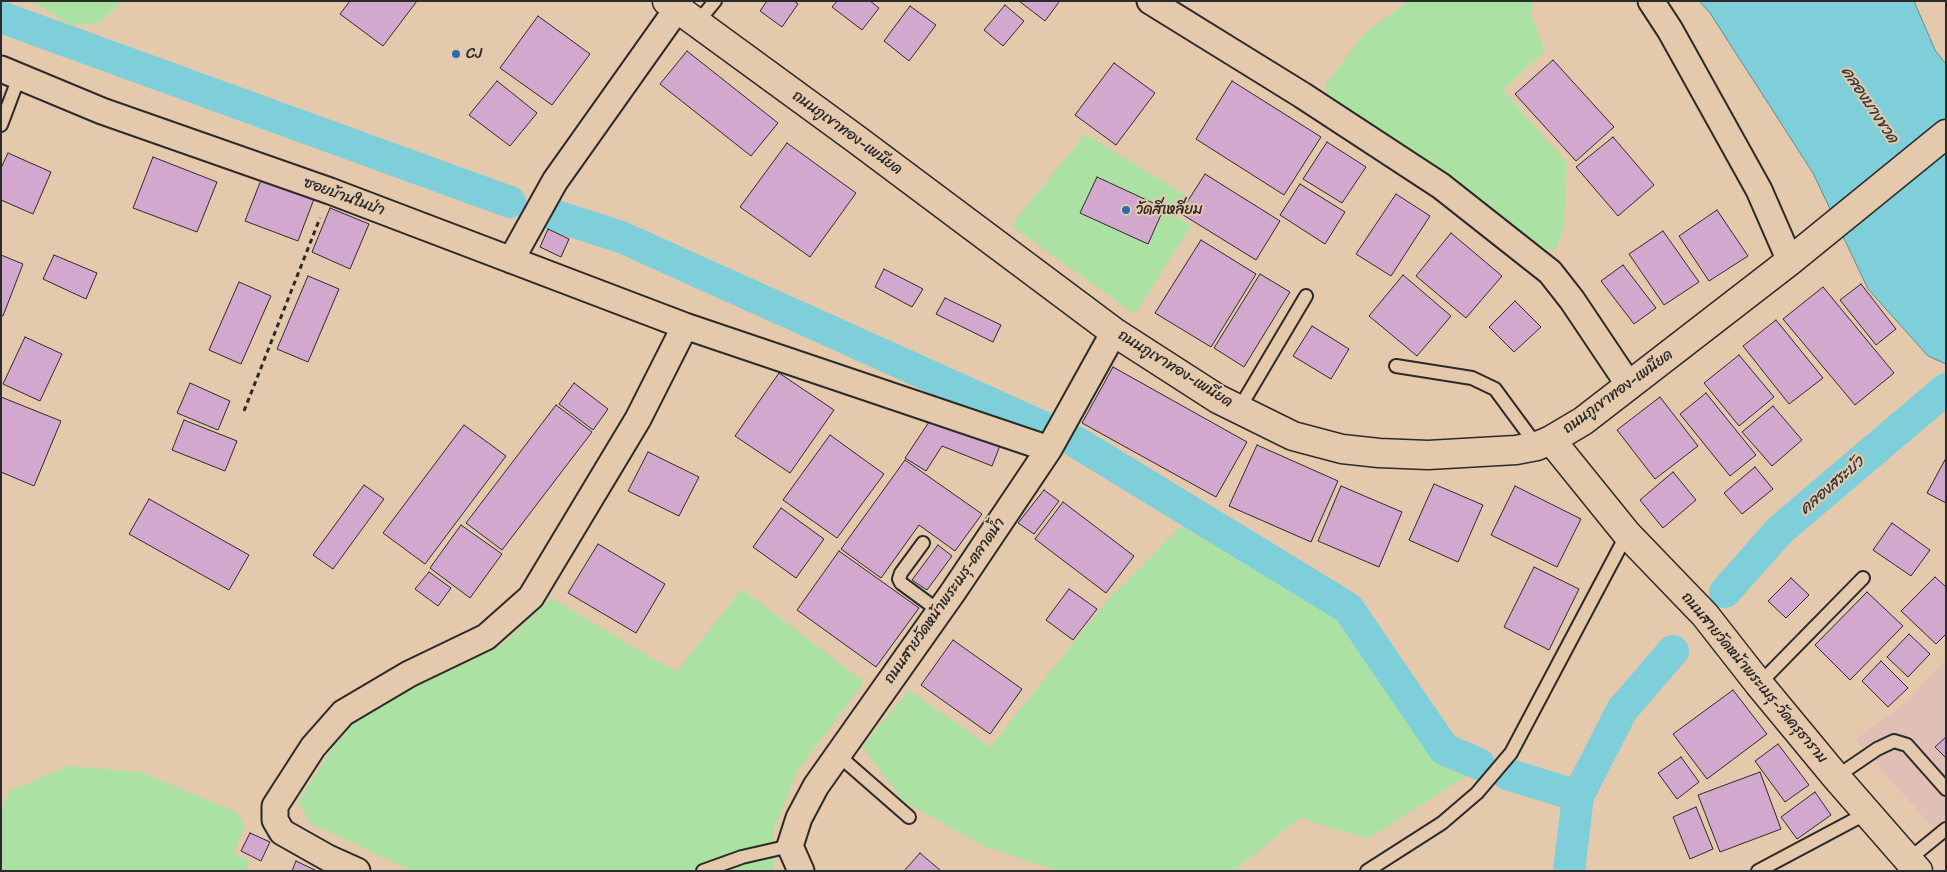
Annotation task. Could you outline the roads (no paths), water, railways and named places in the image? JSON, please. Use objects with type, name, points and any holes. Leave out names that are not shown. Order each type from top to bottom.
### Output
[{"type":"street","points":[[1150,1],[1302,95],[1441,186],[1550,272],[1572,300],[1629,385]]},
{"type":"street","points":[[1651,1],[1670,30],[1759,190],[1790,261]]},
{"type":"street","points":[[511,260],[555,181],[680,11]]},
{"type":"street","name":"ถนนภูเขาทอง-เพนียด","points":[[680,11],[856,139],[1114,332],[1218,400],[1293,436],[1351,450],[1428,455],[1516,450],[1544,443],[1582,421],[1629,385],[1790,261],[1946,134]]},
{"type":"street","name":"ซอยบ้านในป่า","points":[[10,73],[102,111],[330,191],[685,326],[1049,449]]},
{"type":"street","points":[[357,871],[328,858],[282,832],[275,820],[275,806],[313,747],[343,713],[409,674],[486,637],[530,597],[638,419],[685,326]]},
{"type":"street","name":"ถนนสายวัดหน้าพระเมรุ-ตลาดน้ำ","points":[[790,846],[800,818],[816,786],[939,611],[1049,449],[1114,332]]},
{"type":"street","name":"ถนนสายวัดหน้าพระเมรุ-วัดครุธาราม","points":[[1544,443],[1705,615],[1836,777],[1913,865]]},
{"type":"street","points":[[790,846],[801,871]]},
{"type":"lane","points":[[680,11],[715,1]]},
{"type":"lane","points":[[1,125],[10,73]]},
{"type":"lane","points":[[1239,409],[1306,296]]},
{"type":"lane","points":[[1396,366],[1472,378],[1495,389],[1544,443]]},
{"type":"lane","points":[[1367,871],[1442,823],[1477,793],[1511,753],[1628,534]]},
{"type":"lane","points":[[923,543],[901,573],[899,579],[901,583],[939,611]]},
{"type":"lane","points":[[1759,684],[1863,578]]},
{"type":"lane","points":[[1836,777],[1877,749],[1894,741],[1907,745],[1946,789]]},
{"type":"lane","points":[[838,755],[910,817]]},
{"type":"lane","points":[[1758,871],[1867,812]]},
{"type":"lane","points":[[1913,865],[1946,828]]},
{"type":"lane","points":[[703,871],[742,857],[790,846]]},
{"type":"water","name":"คลองบางขวด","points":[[1699,1],[1914,1],[1935,50],[1946,64],[1946,364],[1928,356],[1868,289],[1813,173],[1710,13]]},
{"type":"waterway","points":[[1,17],[510,202]]},
{"type":"waterway","points":[[556,216],[621,237],[1041,426]]},
{"type":"waterway","name":"คลองสระบัว","points":[[1725,592],[1780,530],[1946,389]]},
{"type":"waterway","points":[[1076,442],[1348,608],[1444,749],[1479,764]]},
{"type":"waterway","name":"คลองสระบัว","points":[[1569,871],[1578,796],[1622,710],[1673,651]]},
{"type":"waterway","points":[[1507,774],[1578,796]]},
{"type":"place","name":"CJ","points":[[456,54]]},
{"type":"place","name":"วัดสี่เหลี่ยม","points":[[1126,210]]}]
